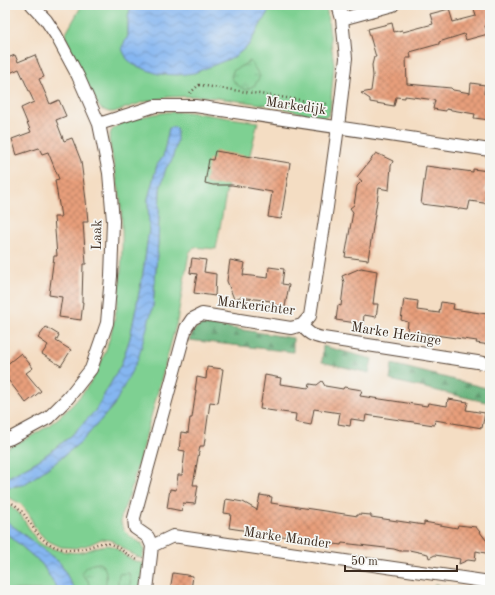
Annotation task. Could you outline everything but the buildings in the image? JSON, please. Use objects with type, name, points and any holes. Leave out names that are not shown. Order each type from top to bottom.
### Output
[{"type":"street","name":"Laak","points":[[5,440],[48,418],[68,398],[91,369],[106,323],[111,276],[113,221],[109,173],[99,124],[78,76],[56,35],[46,20],[32,5]]},
{"type":"street","name":"Markerichter","points":[[152,546],[148,537],[136,528],[134,518],[186,328],[192,319],[202,314],[291,328],[302,326],[310,316],[338,127],[346,58],[342,19],[338,5]]},
{"type":"street","points":[[342,19],[393,5]]},
{"type":"street","name":"Markedijk","points":[[99,124],[156,106],[196,106],[490,150]]},
{"type":"street","name":"Marke Hezinge","points":[[302,326],[307,333],[312,336],[490,364]]},
{"type":"street","name":"Marke Mander","points":[[152,546],[173,536],[490,582]]},
{"type":"street","points":[[147,590],[152,546]]},
{"type":"path","points":[[5,500],[20,508],[34,530],[42,539],[60,549],[82,549],[103,543],[110,544],[131,558],[151,561]]},
{"type":"green space","points":[[82,5],[131,5],[128,18],[128,36],[125,44],[216,63],[234,57],[248,46],[272,5],[326,5],[334,65],[330,111],[328,116],[321,118],[275,106],[202,96],[168,97],[144,102],[114,112],[101,109],[80,71],[65,35]]},
{"type":"green space","points":[[250,61],[260,76],[255,85],[245,90],[236,84],[231,77],[233,71]]},
{"type":"green space","points":[[168,112],[188,112],[258,122],[244,179],[229,177],[216,249],[194,247],[189,253],[177,321],[129,496],[121,516],[121,523],[124,530],[131,537],[142,544],[144,551],[142,559],[111,540],[101,539],[91,544],[76,548],[61,547],[46,540],[35,528],[29,514],[21,504],[6,496],[5,485],[8,487],[23,485],[55,463],[83,440],[114,405],[153,306],[158,243],[160,189],[166,168],[172,160],[169,128],[163,157],[157,165],[148,199],[149,229],[143,273],[130,338],[121,365],[95,411],[70,437],[39,460],[5,479],[5,449],[39,432],[58,418],[77,400],[97,371],[106,348],[113,323],[121,270],[122,219],[120,196],[109,139],[110,133],[116,126],[130,120]]},
{"type":"green space","points":[[201,325],[212,325],[293,338],[293,352],[189,340],[195,329]]},
{"type":"green space","points":[[323,346],[372,359],[369,373],[322,362]]},
{"type":"green space","points":[[392,364],[490,389],[490,403],[390,380]]},
{"type":"green space","points":[[5,505],[18,512],[35,537],[45,546],[64,551],[82,552],[108,545],[116,548],[129,558],[144,564],[140,590],[75,590],[60,563],[5,520]]},
{"type":"green space","points":[[5,532],[42,564],[58,590],[5,590]]},
{"type":"green space","points":[[99,563],[106,571],[105,590],[90,590],[88,580],[82,574],[84,568]]},
{"type":"green space","points":[[129,573],[131,590],[117,590],[119,574]]},
{"type":"green space","points":[[434,585],[471,590],[433,590]]},
{"type":"water","points":[[131,5],[272,5],[248,46],[234,57],[194,73],[178,75],[158,74],[134,65],[127,59],[122,47],[128,36],[128,18]]},
{"type":"water","points":[[169,128],[177,128],[177,141],[172,160],[166,168],[160,189],[158,243],[153,306],[138,359],[114,405],[83,440],[55,463],[23,485],[8,487],[5,485],[5,479],[39,460],[70,437],[95,411],[121,365],[130,338],[143,273],[149,229],[148,199],[157,165],[163,157]]},
{"type":"water","points":[[5,520],[60,563],[75,590],[58,590],[42,564],[5,532]]}]
